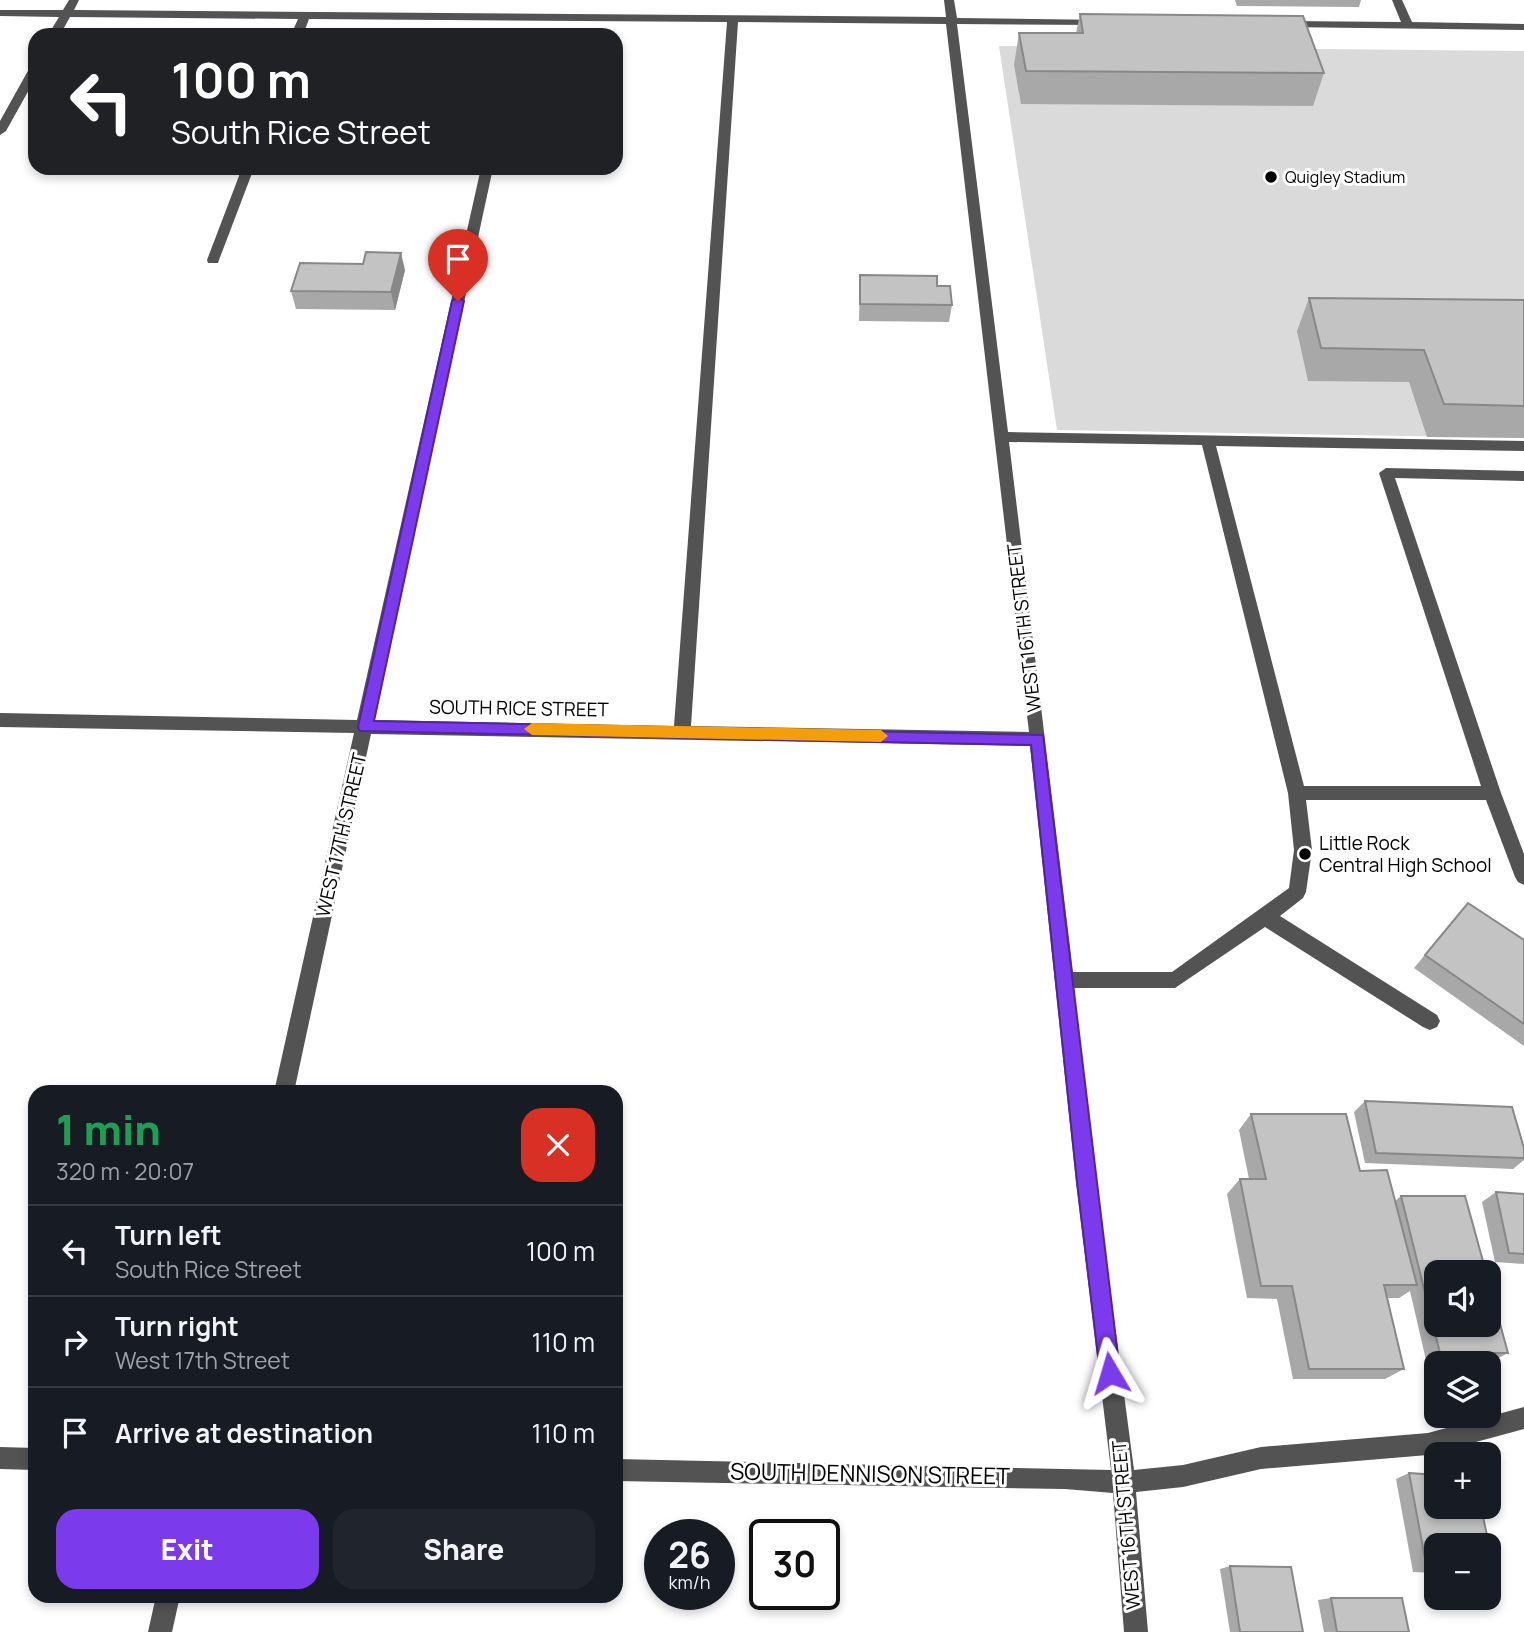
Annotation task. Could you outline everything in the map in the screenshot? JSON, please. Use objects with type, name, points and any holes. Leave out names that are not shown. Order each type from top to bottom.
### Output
[{"type":"street","points":[[58,28],[74,0]]},
{"type":"street","name":"WEST 16TH STREET","points":[[950,0],[1124,1482],[1136,1632]]},
{"type":"street","points":[[1397,0],[1408,25]]},
{"type":"street","points":[[0,13],[519,21],[1118,23]]},
{"type":"street","points":[[300,28],[304,16]]},
{"type":"street","points":[[682,732],[733,20]]},
{"type":"street","points":[[1270,24],[1524,27]]},
{"type":"street","points":[[0,131],[28,81]]},
{"type":"street","points":[[214,260],[245,175]]},
{"type":"street","name":"WEST 17TH STREET","points":[[286,1085],[485,175]]},
{"type":"street","points":[[1001,437],[1524,446]]},
{"type":"street","points":[[1064,980],[1175,980],[1265,918],[1297,892],[1303,850],[1297,793],[1208,441]]},
{"type":"street","points":[[1524,475],[1386,473],[1492,793],[1524,877]]},
{"type":"street","name":"SOUTH RICE STREET","points":[[0,720],[1038,739]]},
{"type":"street","points":[[1297,793],[1492,793]]},
{"type":"street","points":[[1265,918],[1430,1021]]},
{"type":"street","name":"SOUTH DENNISON STREET","points":[[623,1469],[1052,1478],[1124,1482],[1183,1476],[1261,1458],[1428,1444],[1524,1418]]},
{"type":"street","points":[[0,1458],[28,1459]]},
{"type":"street","points":[[160,1632],[166,1603]]},
{"type":"shaded area","name":"Quigley Stadium","points":[[999,46],[1524,51],[1524,438],[1057,430]]},
{"type":"building","points":[[1080,14],[1303,16],[1324,73],[1026,71],[1019,33],[1083,33]]},
{"type":"building","points":[[366,252],[401,253],[391,292],[291,291],[300,263],[363,264]]},
{"type":"building","points":[[860,275],[937,276],[937,286],[950,286],[952,305],[860,304]]},
{"type":"building","points":[[1309,298],[1524,300],[1524,406],[1444,404],[1424,350],[1321,348]]},
{"type":"building","points":[[1468,903],[1524,940],[1524,1024],[1425,955]]},
{"type":"building","points":[[1365,1101],[1512,1107],[1524,1148],[1524,1158],[1376,1153]]},
{"type":"building","points":[[1251,1114],[1346,1114],[1360,1171],[1387,1170],[1417,1285],[1384,1285],[1404,1369],[1309,1369],[1292,1286],[1261,1286],[1240,1179],[1266,1179]]},
{"type":"building","points":[[1496,1192],[1524,1194],[1524,1254],[1509,1253]]},
{"type":"building","points":[[1401,1196],[1465,1196],[1483,1260],[1424,1260],[1424,1289]]},
{"type":"building","points":[[1501,1328],[1508,1353],[1501,1351],[1440,1351],[1436,1337],[1501,1337]]},
{"type":"building","points":[[1409,1473],[1424,1474],[1424,1519],[1484,1519],[1486,1533],[1424,1533],[1424,1553]]},
{"type":"building","points":[[1230,1566],[1291,1567],[1303,1632],[1240,1632]]},
{"type":"building","points":[[1331,1598],[1402,1598],[1409,1632],[1337,1632]]},
{"type":"slow traffic","points":[[532,729],[881,736]]},
{"type":"place","name":"Quigley Stadium","points":[[1271,177]]},
{"type":"place","name":"Little Rock Central High School","points":[[1305,854]]},
{"type":"route","points":[[458,301],[365,727],[1038,739],[1086,1182],[1110,1373]]}]
